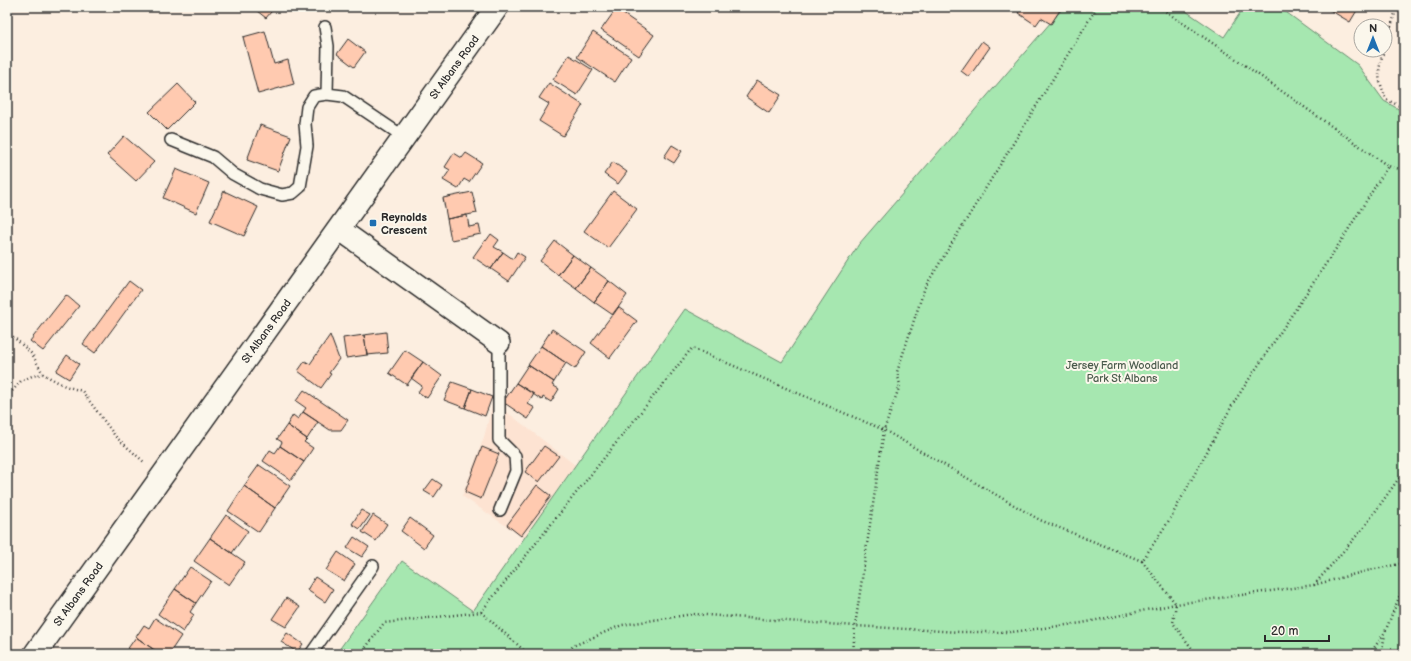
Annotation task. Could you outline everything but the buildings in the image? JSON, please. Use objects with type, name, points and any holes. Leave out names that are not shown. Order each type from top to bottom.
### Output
[{"type":"main road","name":"St Albans Road","points":[[35,654],[497,7]]},
{"type":"street","points":[[339,229],[499,343]]},
{"type":"lane","points":[[325,27],[328,46],[326,94]]},
{"type":"lane","points":[[171,140],[214,157],[234,174],[260,189],[282,195],[293,193],[300,187],[307,146],[305,124],[307,107],[314,96],[326,94],[343,96],[404,137]]},
{"type":"lane","points":[[499,343],[499,440],[515,456],[516,471],[500,510]]},
{"type":"lane","points":[[311,654],[373,566]]},
{"type":"path","points":[[853,654],[855,626],[884,430],[900,386],[896,372],[925,287],[1097,7]]},
{"type":"path","points":[[1159,7],[1262,77],[1388,166],[1404,170]]},
{"type":"path","points":[[1393,20],[1397,7]]},
{"type":"path","points":[[1382,58],[1379,66],[1379,84],[1387,100],[1404,108]]},
{"type":"path","points":[[1142,561],[1170,519],[1234,402],[1339,244],[1388,166]]},
{"type":"path","points":[[7,331],[32,354],[43,374],[65,386],[82,392],[116,437],[162,477]]},
{"type":"path","points":[[361,654],[384,623],[482,612],[692,348],[884,430],[1040,520],[1142,561],[1176,604],[1173,623],[1196,654]]},
{"type":"path","points":[[7,397],[21,381],[32,376],[43,374]]},
{"type":"path","points":[[1314,585],[1365,526],[1404,471]]},
{"type":"path","points":[[567,654],[573,646],[622,625],[693,614],[960,632],[1012,632],[1082,623],[1176,604],[1314,585],[1366,570],[1404,563]]},
{"type":"path","points":[[1381,654],[1385,632],[1404,585]]},
{"type":"path","points":[[482,612],[528,654]]},
{"type":"path","points":[[1370,654],[1385,632]]},
{"type":"shaded area","points":[[500,370],[503,409],[575,465],[524,538],[462,496],[484,437],[495,395],[493,373]]},
{"type":"green space","name":"Jersey Farm Woodland Park St Albans","points":[[1064,7],[1180,7],[1224,37],[1244,7],[1279,7],[1358,65],[1384,101],[1404,112],[1404,654],[336,654],[402,561],[473,611],[685,309],[782,362],[859,244]]},
{"type":"place","name":"Reynolds Crescent","points":[[373,223]]}]
